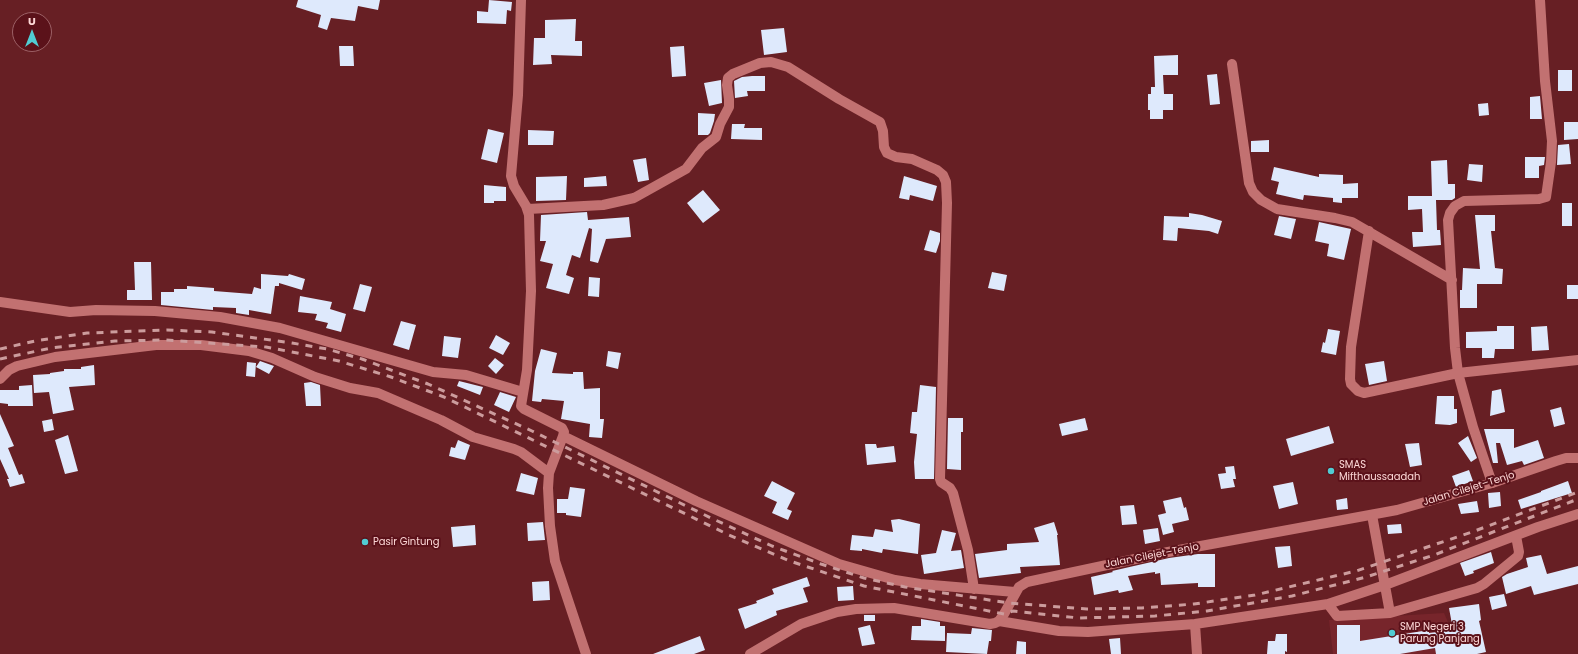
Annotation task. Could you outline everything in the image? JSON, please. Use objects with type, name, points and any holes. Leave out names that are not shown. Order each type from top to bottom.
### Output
[{"type":"street","points":[[521,0],[518,95],[511,176],[514,186],[528,209],[529,221],[531,291],[527,370],[521,406],[524,409],[562,428],[564,432],[564,436],[549,473],[548,502],[555,561],[586,654]]},
{"type":"street","points":[[1492,483],[1472,427],[1458,373],[1455,348],[1448,220],[1450,213],[1455,206],[1467,200],[1539,199],[1545,198],[1547,195],[1552,141],[1545,81],[1540,0]]},
{"type":"street","points":[[528,209],[603,205],[628,200],[647,192],[686,169],[702,148],[716,137],[720,124],[729,107],[730,99],[727,85],[728,78],[733,74],[760,63],[771,62],[788,67],[839,99],[880,122],[883,131],[884,147],[887,153],[896,157],[912,159],[937,170],[943,175],[946,182],[947,203],[940,479],[941,482],[950,488],[953,493],[968,550],[974,589]]},
{"type":"street","points":[[1232,64],[1249,182],[1254,192],[1261,200],[1277,209],[1352,222],[1452,280]]},
{"type":"street","points":[[1369,231],[1351,347],[1351,384],[1354,389],[1364,393],[1458,373],[1578,360]]},
{"type":"street","points":[[0,302],[70,312],[96,310],[155,311],[220,317],[280,328],[433,372],[472,377],[523,392]]},
{"type":"street","points":[[0,379],[9,370],[17,366],[40,360],[156,345],[201,345],[249,351],[272,358],[316,377],[350,388],[378,393],[441,420],[473,437],[514,449],[549,473]]},
{"type":"street","points":[[564,436],[696,501],[839,564],[895,580],[920,584],[1016,592]]},
{"type":"street","name":"Jalan Cilejet–Tenjo","points":[[999,621],[1016,592],[1023,584],[1031,581],[1168,552],[1397,510],[1492,483],[1566,458],[1578,458]]},
{"type":"street","points":[[750,654],[801,624],[836,612],[856,608],[894,608],[990,624],[999,621],[1070,632],[1088,632],[1195,624],[1328,604],[1385,585],[1578,514]]},
{"type":"street","points":[[1372,515],[1390,613]]},
{"type":"street","points":[[1328,604],[1337,616],[1390,613],[1477,588],[1518,556],[1519,552],[1516,536]]},
{"type":"street","points":[[1195,624],[1197,654]]},
{"type":"shaded area","name":"SMP Negeri 3 Parung Panjang","points":[[1444,613],[1459,647],[1460,654],[1333,654],[1329,620]]},
{"type":"building","points":[[298,0],[380,0],[378,10],[358,6],[355,21],[331,18],[327,30],[318,27],[321,15],[296,7]]},
{"type":"building","points":[[489,0],[512,2],[511,11],[507,10],[506,24],[477,23],[477,11],[488,12]]},
{"type":"building","points":[[576,19],[575,41],[582,41],[582,56],[551,55],[552,64],[533,65],[534,38],[545,38],[545,20]]},
{"type":"building","points":[[784,28],[787,52],[764,55],[761,30]]},
{"type":"building","points":[[339,46],[353,46],[354,66],[340,66]]},
{"type":"building","points":[[684,46],[686,76],[672,77],[670,47]]},
{"type":"building","points":[[1178,55],[1178,75],[1163,75],[1164,94],[1173,94],[1173,110],[1163,110],[1163,119],[1150,119],[1150,110],[1148,110],[1148,94],[1151,94],[1151,87],[1155,87],[1154,56]]},
{"type":"building","points":[[1558,70],[1572,70],[1572,91],[1558,91]]},
{"type":"building","points":[[1217,74],[1220,104],[1210,105],[1207,75]]},
{"type":"building","points":[[765,76],[765,91],[747,91],[748,96],[735,98],[734,81],[742,77]]},
{"type":"building","points":[[721,80],[722,103],[709,106],[704,83]]},
{"type":"building","points":[[1540,96],[1542,119],[1530,119],[1530,97]]},
{"type":"building","points":[[1488,103],[1489,115],[1479,116],[1478,104]]},
{"type":"building","points":[[698,113],[715,114],[710,133],[708,135],[698,135]]},
{"type":"building","points":[[1564,122],[1578,122],[1578,139],[1564,140]]},
{"type":"building","points":[[732,124],[745,124],[744,128],[762,128],[762,140],[731,139]]},
{"type":"building","points":[[488,129],[504,133],[497,163],[481,159]]},
{"type":"building","points":[[528,130],[554,131],[553,145],[528,145]]},
{"type":"building","points":[[1269,140],[1269,152],[1251,152],[1251,141]]},
{"type":"building","points":[[1569,144],[1571,164],[1557,165],[1558,145]]},
{"type":"building","points":[[1525,157],[1545,157],[1544,165],[1539,166],[1539,178],[1525,178]]},
{"type":"building","points":[[646,158],[649,180],[638,182],[633,160]]},
{"type":"building","points":[[1447,160],[1448,184],[1455,184],[1455,198],[1452,200],[1436,200],[1437,230],[1440,230],[1441,245],[1413,247],[1412,232],[1423,232],[1422,209],[1408,210],[1408,196],[1432,196],[1431,161]]},
{"type":"building","points":[[1469,164],[1483,165],[1482,182],[1467,180]]},
{"type":"building","points":[[1274,167],[1319,177],[1319,174],[1343,175],[1343,184],[1358,183],[1358,198],[1342,198],[1342,203],[1333,202],[1333,198],[1304,195],[1303,200],[1276,194],[1279,182],[1271,180]]},
{"type":"building","points":[[567,176],[566,200],[536,201],[536,177]]},
{"type":"building","points":[[606,176],[607,186],[584,187],[584,178]]},
{"type":"building","points":[[904,176],[937,186],[933,201],[910,195],[909,200],[899,198]]},
{"type":"building","points":[[484,185],[506,187],[506,201],[484,203]]},
{"type":"building","points":[[703,190],[720,210],[703,223],[687,203]]},
{"type":"building","points":[[1562,203],[1572,203],[1572,226],[1562,226]]},
{"type":"building","points":[[587,212],[588,220],[629,217],[631,237],[606,239],[598,263],[590,261],[592,229],[589,228],[580,258],[572,255],[566,275],[574,278],[569,294],[546,288],[553,264],[540,261],[546,241],[540,241],[541,215]]},
{"type":"building","points":[[1189,213],[1222,221],[1218,234],[1209,231],[1178,228],[1177,241],[1163,240],[1164,216],[1189,217]]},
{"type":"building","points":[[1475,215],[1495,215],[1495,231],[1491,231],[1495,268],[1503,269],[1502,284],[1477,284],[1477,308],[1460,308],[1460,290],[1462,290],[1463,268],[1480,269]]},
{"type":"building","points":[[1279,216],[1296,219],[1291,239],[1274,235]]},
{"type":"building","points":[[1319,222],[1351,229],[1344,260],[1327,256],[1329,244],[1315,241]]},
{"type":"building","points":[[930,230],[940,233],[940,241],[936,253],[924,250]]},
{"type":"building","points":[[134,262],[151,262],[152,300],[127,300],[127,290],[135,290]]},
{"type":"building","points":[[992,272],[1007,275],[1004,291],[988,288]]},
{"type":"building","points":[[261,274],[288,276],[289,274],[305,279],[302,290],[279,283],[279,286],[275,286],[271,314],[249,310],[249,315],[236,313],[236,308],[213,307],[213,310],[161,305],[161,292],[174,292],[174,289],[187,289],[187,286],[214,288],[214,291],[252,294],[254,287],[261,289]]},
{"type":"building","points":[[589,277],[600,278],[599,297],[588,296]]},
{"type":"building","points":[[360,284],[372,287],[365,312],[353,309]]},
{"type":"building","points":[[1567,285],[1578,285],[1578,299],[1567,299]]},
{"type":"building","points":[[300,296],[332,302],[330,309],[346,314],[341,332],[326,328],[328,323],[315,320],[317,314],[298,312]]},
{"type":"building","points":[[401,321],[416,325],[409,350],[393,345]]},
{"type":"building","points":[[1497,326],[1514,326],[1514,349],[1495,349],[1494,358],[1482,358],[1482,348],[1466,348],[1466,332],[1497,331]]},
{"type":"building","points":[[1547,326],[1549,350],[1532,351],[1531,327]]},
{"type":"building","points":[[1328,329],[1340,331],[1336,355],[1321,352],[1323,342],[1325,343]]},
{"type":"building","points":[[496,335],[510,343],[503,355],[489,348]]},
{"type":"building","points":[[444,336],[461,338],[458,358],[442,356]]},
{"type":"building","points":[[541,349],[557,353],[552,373],[573,374],[573,372],[583,372],[584,389],[600,388],[600,419],[604,419],[602,438],[589,437],[590,424],[561,419],[564,401],[542,399],[541,402],[532,401],[535,371]]},
{"type":"building","points":[[608,351],[621,353],[618,369],[606,366]]},
{"type":"building","points":[[495,358],[504,365],[496,374],[488,366]]},
{"type":"building","points":[[260,361],[274,366],[269,374],[256,367]]},
{"type":"building","points":[[1384,361],[1387,381],[1369,385],[1365,364]]},
{"type":"building","points":[[247,362],[256,363],[255,377],[246,376]]},
{"type":"building","points":[[94,365],[95,385],[69,387],[74,410],[53,414],[49,392],[34,393],[33,375],[50,374],[64,371],[64,369],[81,369],[81,367]]},
{"type":"building","points":[[459,381],[483,387],[480,395],[457,386]]},
{"type":"building","points":[[311,382],[320,385],[321,406],[306,406],[304,383]]},
{"type":"building","points":[[32,385],[33,406],[8,406],[8,404],[0,403],[0,390],[19,390],[19,386]]},
{"type":"building","points":[[920,385],[936,387],[934,479],[915,479],[914,462],[917,434],[910,433],[912,412],[917,412]]},
{"type":"building","points":[[1501,389],[1505,412],[1490,416],[1492,391]]},
{"type":"building","points":[[500,392],[516,397],[509,412],[494,405]]},
{"type":"building","points":[[1437,396],[1454,396],[1454,409],[1457,409],[1457,423],[1450,425],[1435,424]]},
{"type":"building","points":[[1561,407],[1565,424],[1554,427],[1550,410]]},
{"type":"building","points":[[0,414],[14,446],[8,448],[19,475],[22,474],[25,483],[10,487],[7,479],[9,479],[0,459]]},
{"type":"building","points":[[948,418],[963,418],[963,432],[961,432],[961,470],[947,469]]},
{"type":"building","points":[[1085,418],[1088,430],[1062,436],[1059,424]]},
{"type":"building","points":[[52,419],[54,430],[44,432],[42,421]]},
{"type":"building","points":[[1329,426],[1334,443],[1291,456],[1286,439]]},
{"type":"building","points":[[1484,429],[1514,429],[1514,448],[1538,440],[1544,458],[1524,465],[1522,461],[1507,465],[1500,443],[1496,443],[1498,463],[1493,463]]},
{"type":"building","points":[[68,435],[78,471],[65,474],[55,440]]},
{"type":"building","points":[[1468,436],[1477,458],[1471,462],[1458,443]]},
{"type":"building","points":[[458,440],[470,445],[465,460],[449,456],[451,447],[455,448]]},
{"type":"building","points":[[1419,443],[1422,465],[1410,467],[1405,444]]},
{"type":"building","points":[[865,444],[876,444],[877,448],[894,446],[896,462],[867,465]]},
{"type":"building","points":[[1234,466],[1236,479],[1233,479],[1235,487],[1221,489],[1218,474],[1226,473],[1225,467]]},
{"type":"building","points":[[1469,470],[1473,481],[1456,487],[1452,476]]},
{"type":"building","points":[[521,473],[538,478],[534,495],[516,491]]},
{"type":"building","points":[[772,481],[795,493],[787,509],[792,511],[788,520],[772,513],[777,502],[764,496]]},
{"type":"building","points":[[1568,481],[1572,493],[1521,509],[1518,500]]},
{"type":"building","points":[[1293,482],[1298,504],[1279,509],[1273,486]]},
{"type":"building","points":[[570,487],[585,489],[581,517],[566,515],[566,513],[557,513],[557,499],[568,499]]},
{"type":"building","points":[[1500,492],[1501,506],[1489,508],[1488,493]]},
{"type":"building","points":[[1181,497],[1184,508],[1186,507],[1189,520],[1172,524],[1174,532],[1163,535],[1158,515],[1166,513],[1163,501]]},
{"type":"building","points":[[1347,498],[1348,509],[1337,510],[1336,500]]},
{"type":"building","points":[[1477,501],[1479,512],[1461,514],[1458,504]]},
{"type":"building","points":[[1134,505],[1137,524],[1122,525],[1120,506]]},
{"type":"building","points":[[899,519],[920,524],[918,554],[883,549],[882,553],[862,549],[862,551],[850,550],[852,535],[873,537],[875,529],[893,532],[891,520]]},
{"type":"building","points":[[543,522],[545,540],[528,541],[527,523]]},
{"type":"building","points":[[1054,522],[1058,535],[1060,565],[1020,567],[1021,573],[979,578],[975,554],[1007,550],[1007,544],[1039,542],[1034,528]]},
{"type":"building","points":[[1401,524],[1402,533],[1388,534],[1387,525]]},
{"type":"building","points":[[475,525],[476,545],[453,547],[451,527]]},
{"type":"building","points":[[1158,528],[1160,541],[1145,544],[1143,530]]},
{"type":"building","points":[[942,530],[956,533],[951,551],[961,550],[964,568],[924,574],[921,555],[936,553]]},
{"type":"building","points":[[1290,546],[1292,566],[1278,568],[1275,547]]},
{"type":"building","points":[[1491,552],[1494,563],[1473,571],[1474,573],[1465,576],[1460,563]]},
{"type":"building","points":[[1198,554],[1215,554],[1215,587],[1198,587],[1198,583],[1161,585],[1160,573],[1155,574],[1155,572],[1128,576],[1133,590],[1119,593],[1118,590],[1094,595],[1091,577],[1169,558]]},
{"type":"building","points":[[1541,555],[1547,574],[1578,566],[1578,584],[1534,595],[1531,586],[1506,594],[1502,577],[1528,567],[1526,558]]},
{"type":"building","points":[[807,577],[810,586],[803,588],[808,602],[776,611],[777,615],[745,629],[738,609],[757,603],[756,601],[774,594],[772,589]]},
{"type":"building","points":[[549,581],[550,600],[533,601],[532,582]]},
{"type":"building","points":[[853,586],[854,600],[838,601],[837,587]]},
{"type":"building","points":[[1504,594],[1507,606],[1492,610],[1489,597]]},
{"type":"building","points":[[1479,604],[1481,620],[1479,621],[1486,652],[1477,654],[1436,654],[1435,648],[1400,654],[1337,654],[1337,625],[1360,625],[1360,641],[1429,630],[1429,633],[1453,630],[1449,608]]},
{"type":"building","points":[[864,615],[875,615],[875,621],[864,621]]},
{"type":"building","points":[[921,619],[940,622],[940,626],[945,626],[945,641],[911,640],[912,626],[921,626]]},
{"type":"building","points":[[870,625],[875,644],[862,646],[858,628]]},
{"type":"building","points":[[972,628],[992,630],[991,641],[989,641],[987,654],[946,652],[947,633],[971,634]]},
{"type":"building","points":[[1276,634],[1287,634],[1287,652],[1285,651],[1285,654],[1267,654],[1268,641],[1275,641]]},
{"type":"building","points":[[700,636],[705,650],[694,654],[653,654]]},
{"type":"building","points":[[1120,638],[1121,654],[1111,654],[1109,639]]},
{"type":"building","points":[[1017,641],[1026,642],[1026,654],[1016,654]]},
{"type":"railway","points":[[0,349],[35,341],[87,333],[167,330],[212,332],[327,349],[362,359],[428,384],[532,431],[772,546],[864,578],[905,587],[1009,603],[1087,609],[1142,608],[1194,604],[1255,595],[1356,571],[1472,532],[1578,492]]},
{"type":"railway","points":[[0,359],[51,348],[115,341],[165,340],[266,347],[339,361],[391,377],[444,397],[729,535],[790,561],[864,586],[1004,614],[1013,611],[1079,618],[1155,616],[1207,611],[1292,596],[1366,577],[1434,555],[1578,499]]},
{"type":"place","name":"SMAS Mifthaussaadah","points":[[1331,471]]},
{"type":"place","name":"Pasir Gintung","points":[[365,542]]},
{"type":"place","name":"SMP Negeri 3 Parung Panjang","points":[[1392,633]]}]
